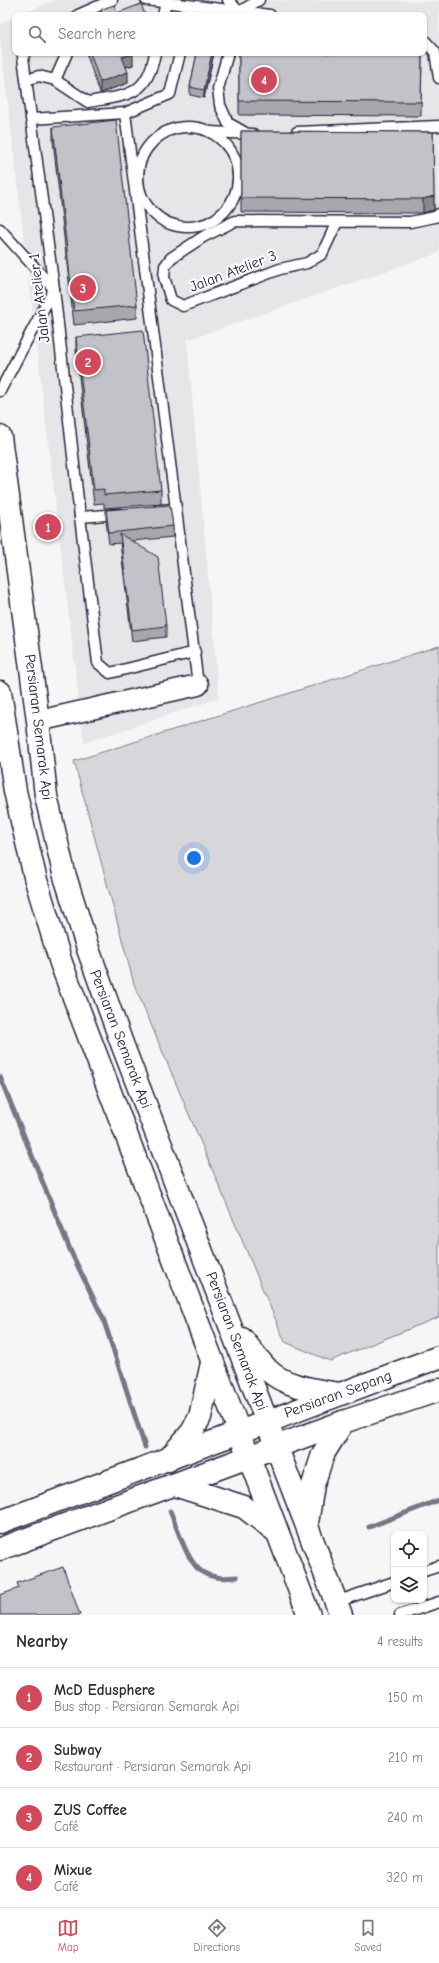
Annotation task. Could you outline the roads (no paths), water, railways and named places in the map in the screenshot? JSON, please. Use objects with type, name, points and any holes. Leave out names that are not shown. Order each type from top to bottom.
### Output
[{"type":"main road","name":"Persiaran Semarak Api","points":[[0,437],[38,721],[46,796],[64,873],[88,950],[121,1041],[339,1608]]},
{"type":"main road","name":"Persiaran Semarak Api","points":[[0,692],[15,791],[35,877],[61,963],[238,1432],[309,1615]]},
{"type":"main road","points":[[230,1324],[269,1371],[291,1384],[338,1394]]},
{"type":"main road","name":"Persiaran Sepang","points":[[0,1522],[439,1357]]},
{"type":"main road","points":[[168,1460],[192,1432],[200,1417],[212,1363]]},
{"type":"main road","name":"Persiaran Sepang","points":[[0,1549],[343,1422],[439,1390]]},
{"type":"main road","points":[[307,1525],[313,1486],[323,1454],[343,1422]]},
{"type":"main road","points":[[175,1485],[244,1507],[277,1532]]},
{"type":"street","points":[[38,721],[198,685]]},
{"type":"lane","points":[[85,12],[112,0]]},
{"type":"lane","points":[[146,0],[231,12]]},
{"type":"lane","points":[[228,0],[238,12]]},
{"type":"lane","points":[[241,12],[260,0]]},
{"type":"lane","points":[[164,12],[166,3]]},
{"type":"lane","points":[[427,43],[435,52],[439,78]]},
{"type":"lane","name":"Jalan Atelier 1","points":[[24,56],[54,289],[98,662],[110,673],[195,652]]},
{"type":"lane","points":[[55,80],[66,56]]},
{"type":"lane","points":[[26,80],[39,76],[55,80],[88,102],[127,95],[143,85],[152,70],[155,56]]},
{"type":"lane","points":[[31,119],[125,113],[170,94],[179,56]]},
{"type":"lane","points":[[227,56],[218,89],[220,105],[228,123],[248,134]]},
{"type":"lane","points":[[125,113],[195,652],[198,685]]},
{"type":"lane","points":[[287,132],[439,126]]},
{"type":"lane","points":[[210,132],[226,146],[232,154],[238,171],[237,188],[230,204],[219,217],[204,225],[187,228],[170,224],[156,216],[145,203],[139,188],[138,172],[142,156],[151,143],[168,131],[179,128],[194,127],[210,132],[248,134],[264,133]]},
{"type":"lane","name":"Jalan Atelier 3","points":[[337,222],[322,254],[307,263],[280,268],[183,306],[171,300],[164,277],[165,266],[171,258],[203,237],[235,221],[410,222],[435,217],[439,214]]},
{"type":"lane","points":[[0,229],[54,289],[0,391]]},
{"type":"lane","points":[[146,511],[176,508]]},
{"type":"lane","points":[[80,517],[131,513]]},
{"type":"lane","points":[[427,1571],[439,1566]]},
{"type":"lane","points":[[339,1608],[391,1583]]},
{"type":"lane","points":[[400,1615],[439,1602]]},
{"type":"waterway","points":[[0,1077],[71,1252],[103,1318],[145,1447]]},
{"type":"waterway","points":[[369,1527],[439,1500]]},
{"type":"waterway","points":[[170,1511],[188,1555],[198,1569],[208,1575],[216,1577],[237,1577]]},
{"type":"place","name":"Mixue","points":[[264,80]]},
{"type":"place","name":"ZUS Coffee","points":[[83,288]]},
{"type":"place","name":"Subway","points":[[88,362]]},
{"type":"place","name":"McD Edusphere","points":[[48,527]]}]
